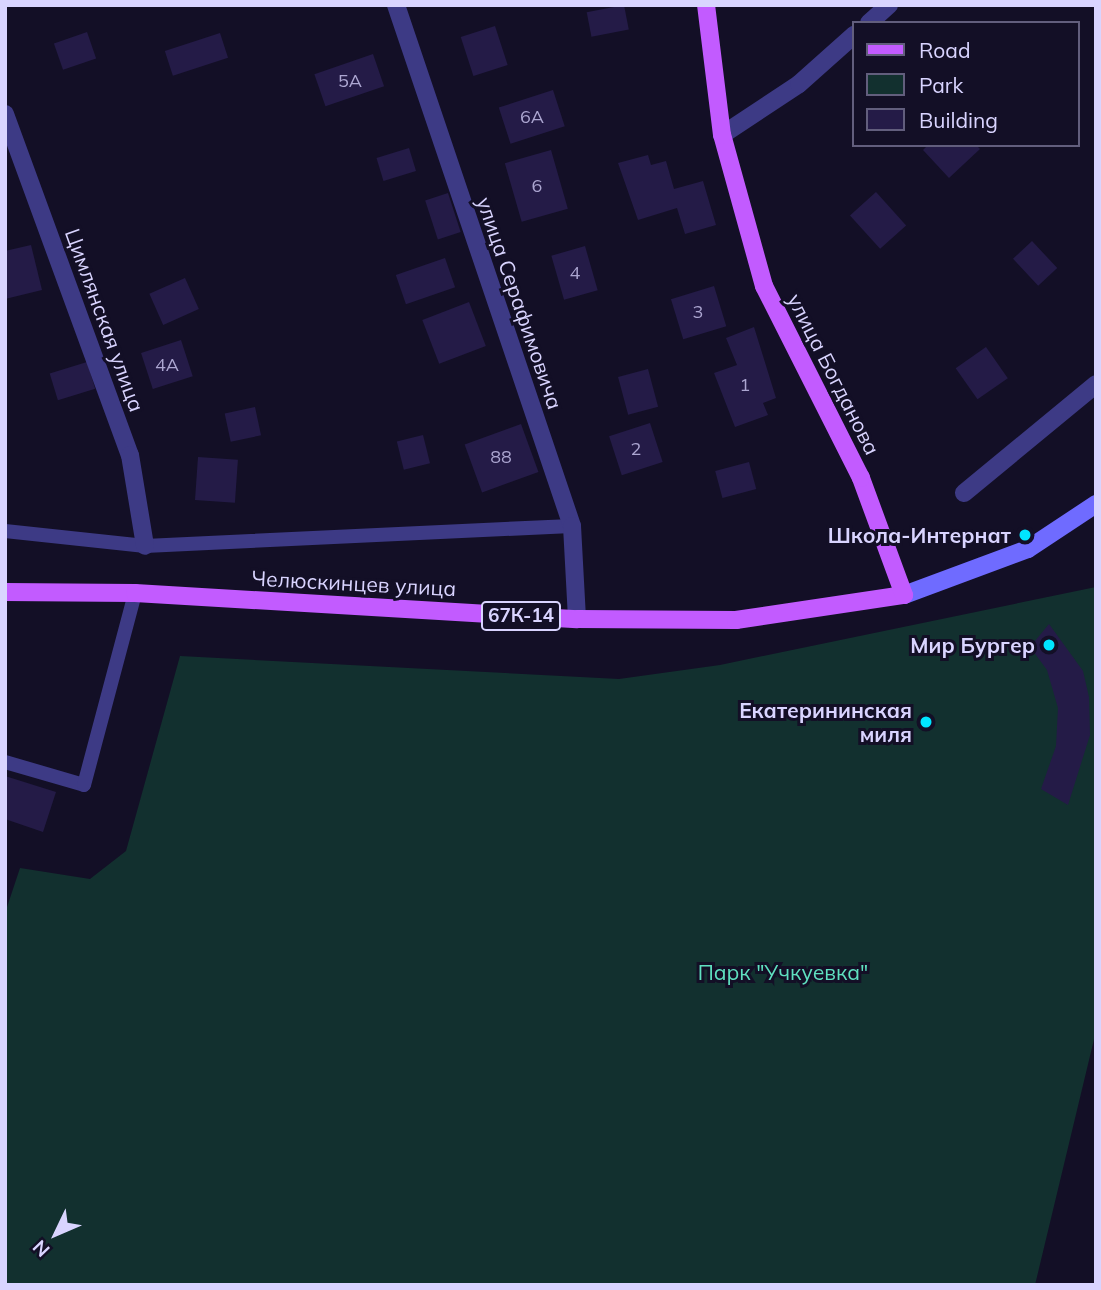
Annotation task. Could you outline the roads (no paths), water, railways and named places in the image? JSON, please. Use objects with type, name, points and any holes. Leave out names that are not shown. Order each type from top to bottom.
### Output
[{"type":"main road","name":"улица Богданова","points":[[706,5],[722,135],[764,286],[861,478],[904,595]]},
{"type":"main road","name":"Челюскинцев улица","points":[[5,592],[135,593],[577,619],[736,620],[904,595],[1028,549],[1096,504]]},
{"type":"street","name":"улица Серафимовича","points":[[396,5],[572,526],[577,619]]},
{"type":"street","points":[[871,21],[889,5]]},
{"type":"street","points":[[722,135],[799,83],[852,38]]},
{"type":"street","name":"Цимлянская улица","points":[[5,114],[130,455],[145,546]]},
{"type":"street","points":[[964,493],[1096,384]]},
{"type":"lane","points":[[5,531],[145,546],[572,526]]},
{"type":"lane","points":[[5,762],[84,785],[135,593]]},
{"type":"place","name":"Школа-Интернат","points":[[1025,535]]},
{"type":"place","name":"Мир Бургер","points":[[1049,645]]},
{"type":"place","name":"Екатерининская миля","points":[[926,722]]},
{"type":"park label","name":"Парк \"Учкуевка\"","points":[[783,972]]}]
